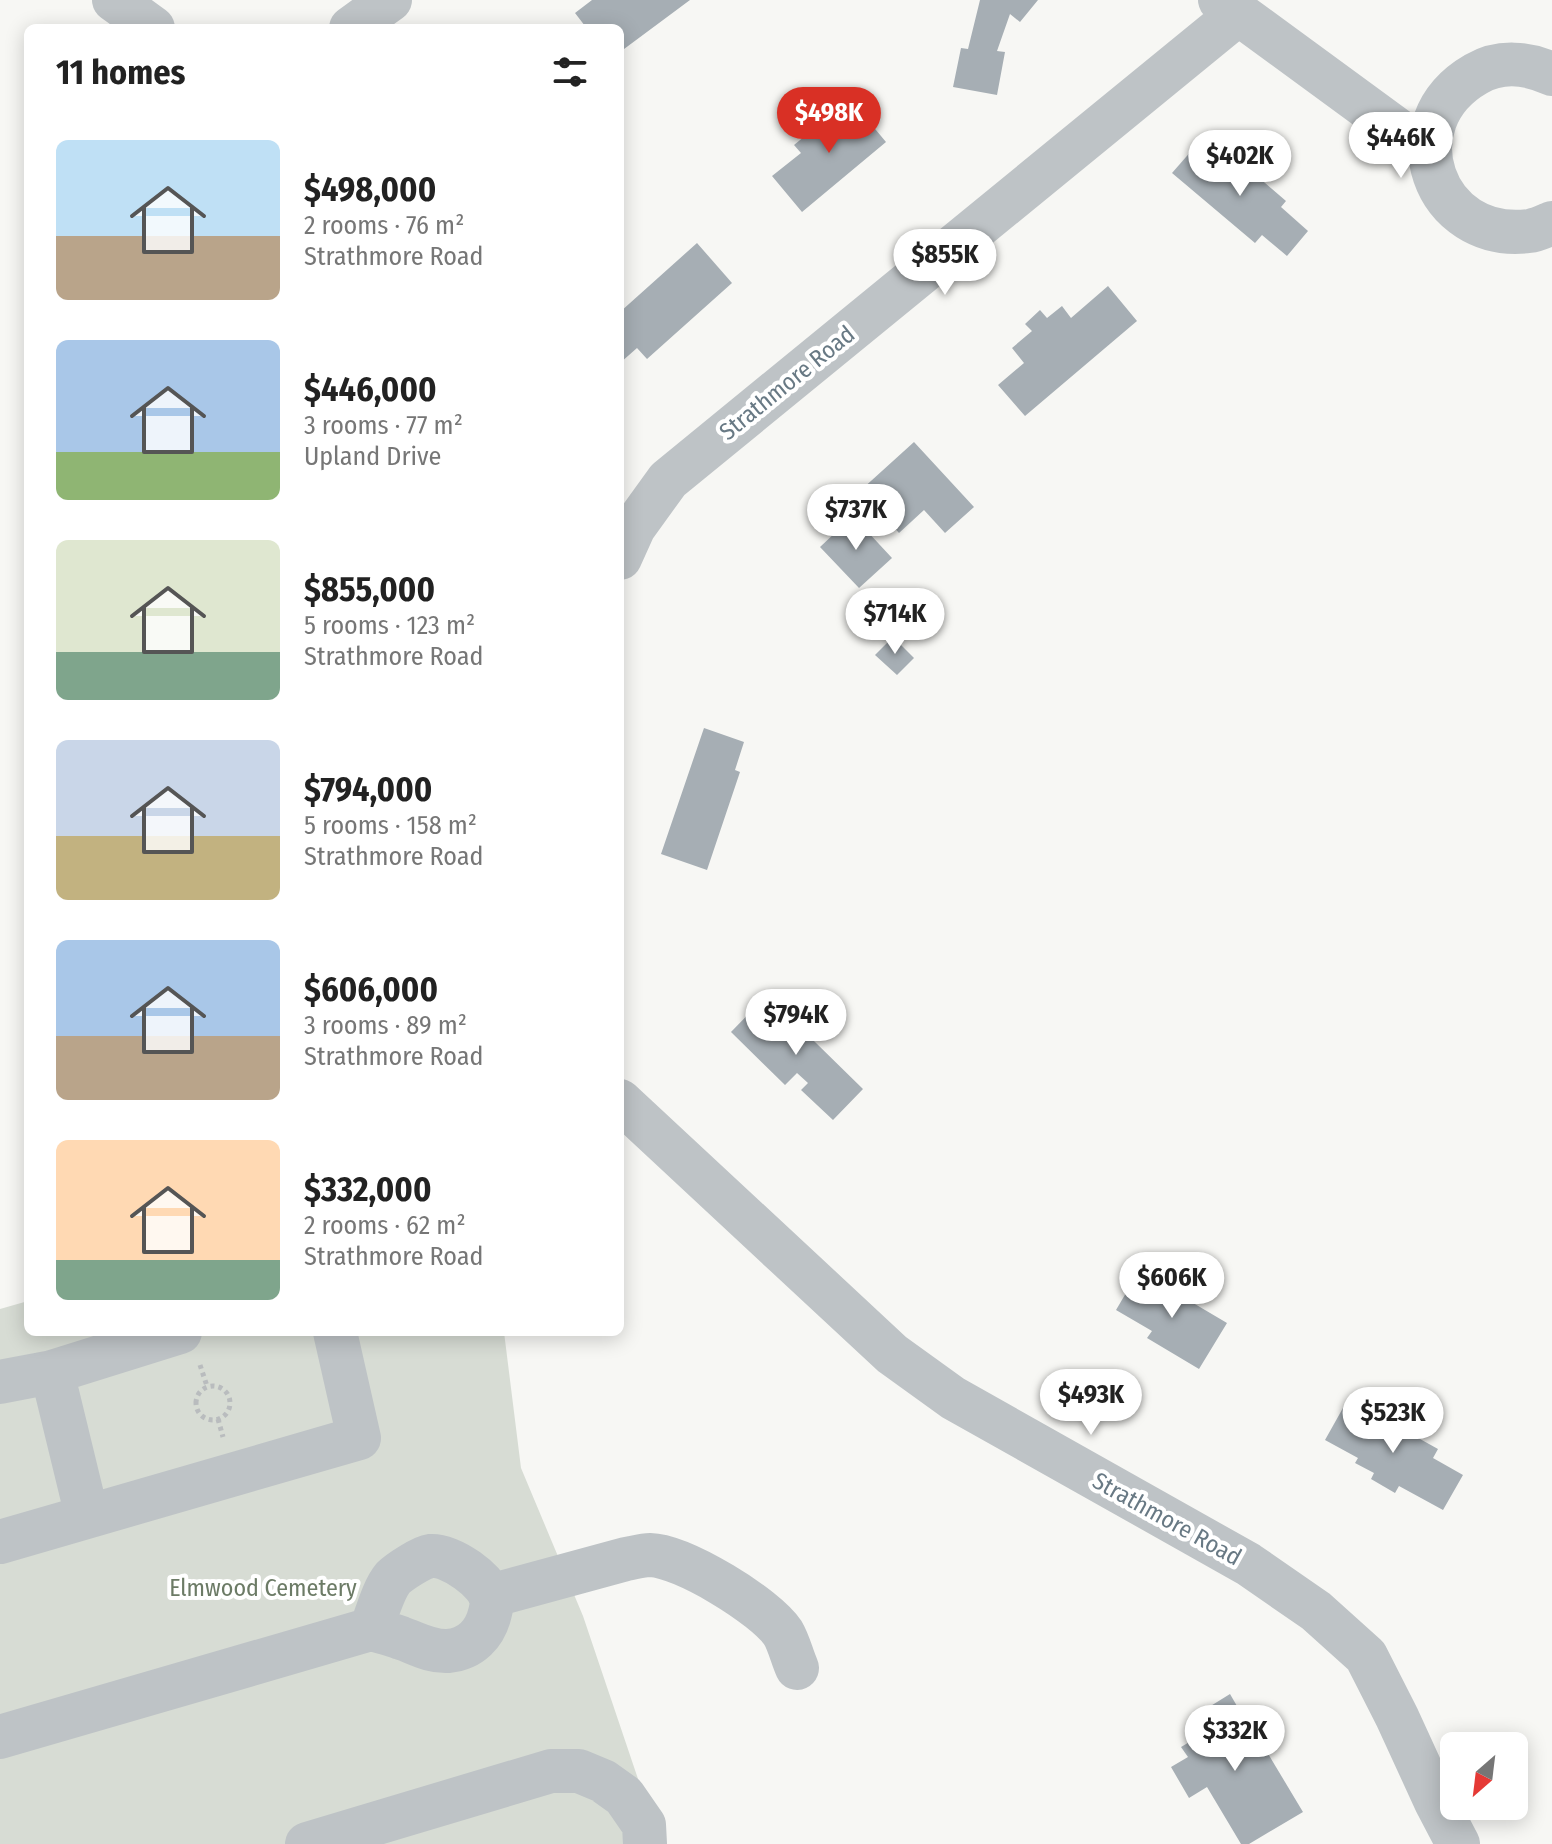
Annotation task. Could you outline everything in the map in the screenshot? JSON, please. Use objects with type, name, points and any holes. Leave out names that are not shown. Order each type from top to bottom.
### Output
[{"type":"street","points":[[114,0],[147,24]]},
{"type":"street","points":[[357,24],[390,0]]},
{"type":"street","points":[[1229,7],[1429,153]]},
{"type":"street","name":"Strathmore Road","points":[[624,549],[634,527],[668,480],[1229,7]]},
{"type":"street","points":[[1552,74],[1535,67],[1509,64],[1483,69],[1460,83],[1443,102],[1432,127],[1429,153],[1436,181],[1452,205],[1475,223],[1503,232],[1532,231],[1552,223]]},
{"type":"street","name":"Strathmore Road","points":[[624,1105],[892,1354],[953,1398],[1248,1564],[1316,1611],[1366,1656],[1458,1844]]},
{"type":"street","points":[[0,1382],[52,1372],[167,1336]]},
{"type":"street","points":[[0,1542],[359,1438],[336,1336]]},
{"type":"street","points":[[52,1372],[87,1516]]},
{"type":"street","points":[[490,1596],[626,1559],[648,1555],[667,1558],[722,1583],[766,1617],[783,1633],[797,1668]]},
{"type":"street","points":[[0,1737],[371,1629],[427,1649],[449,1651],[479,1637],[487,1624],[493,1602],[486,1586],[454,1561],[431,1556],[393,1579],[371,1629]]},
{"type":"street","points":[[307,1844],[551,1771],[579,1771],[603,1781],[624,1796],[644,1825],[645,1844]]},
{"type":"path","points":[[209,1386],[222,1387],[231,1405],[227,1413],[216,1420],[203,1417],[196,1408],[198,1394],[209,1386]]},
{"type":"green space","name":"Elmwood Cemetery","points":[[24,1302],[24,1336],[504,1336],[521,1468],[583,1616],[660,1844],[0,1844],[0,1309]]},
{"type":"building","points":[[592,0],[690,0],[624,49],[624,24],[583,24],[575,13]]},
{"type":"building","points":[[980,0],[1038,0],[1020,22],[1010,14],[997,51],[1005,52],[997,95],[953,87],[961,48],[968,49]]},
{"type":"building","points":[[850,99],[886,142],[802,212],[772,176],[801,153],[794,145]]},
{"type":"building","points":[[1200,141],[1229,166],[1236,158],[1286,201],[1281,207],[1308,231],[1287,256],[1262,235],[1255,243],[1172,173]]},
{"type":"building","points":[[697,243],[732,283],[647,359],[637,348],[624,359],[624,308]]},
{"type":"building","points":[[1108,286],[1137,321],[1025,416],[998,385],[1024,363],[1012,348],[1032,331],[1025,324],[1040,310],[1047,318],[1062,306],[1071,318]]},
{"type":"building","points":[[914,442],[974,507],[945,533],[924,510],[899,533],[861,490]]},
{"type":"building","points":[[853,516],[892,558],[859,588],[820,547]]},
{"type":"building","points":[[893,637],[914,658],[897,675],[875,655]]},
{"type":"building","points":[[704,728],[744,742],[735,770],[740,772],[707,870],[661,854]]},
{"type":"building","points":[[767,995],[863,1089],[833,1120],[801,1090],[808,1083],[797,1073],[785,1085],[731,1032]]},
{"type":"building","points":[[1139,1271],[1227,1323],[1199,1369],[1147,1338],[1152,1331],[1116,1310]]},
{"type":"building","points":[[1348,1399],[1438,1449],[1433,1458],[1463,1475],[1443,1510],[1399,1486],[1395,1493],[1371,1479],[1374,1473],[1355,1463],[1358,1458],[1325,1440]]},
{"type":"building","points":[[1230,1694],[1255,1737],[1248,1741],[1255,1752],[1264,1747],[1303,1812],[1249,1844],[1241,1844],[1207,1787],[1189,1798],[1171,1767],[1188,1757],[1181,1747],[1198,1737],[1188,1720]]}]
